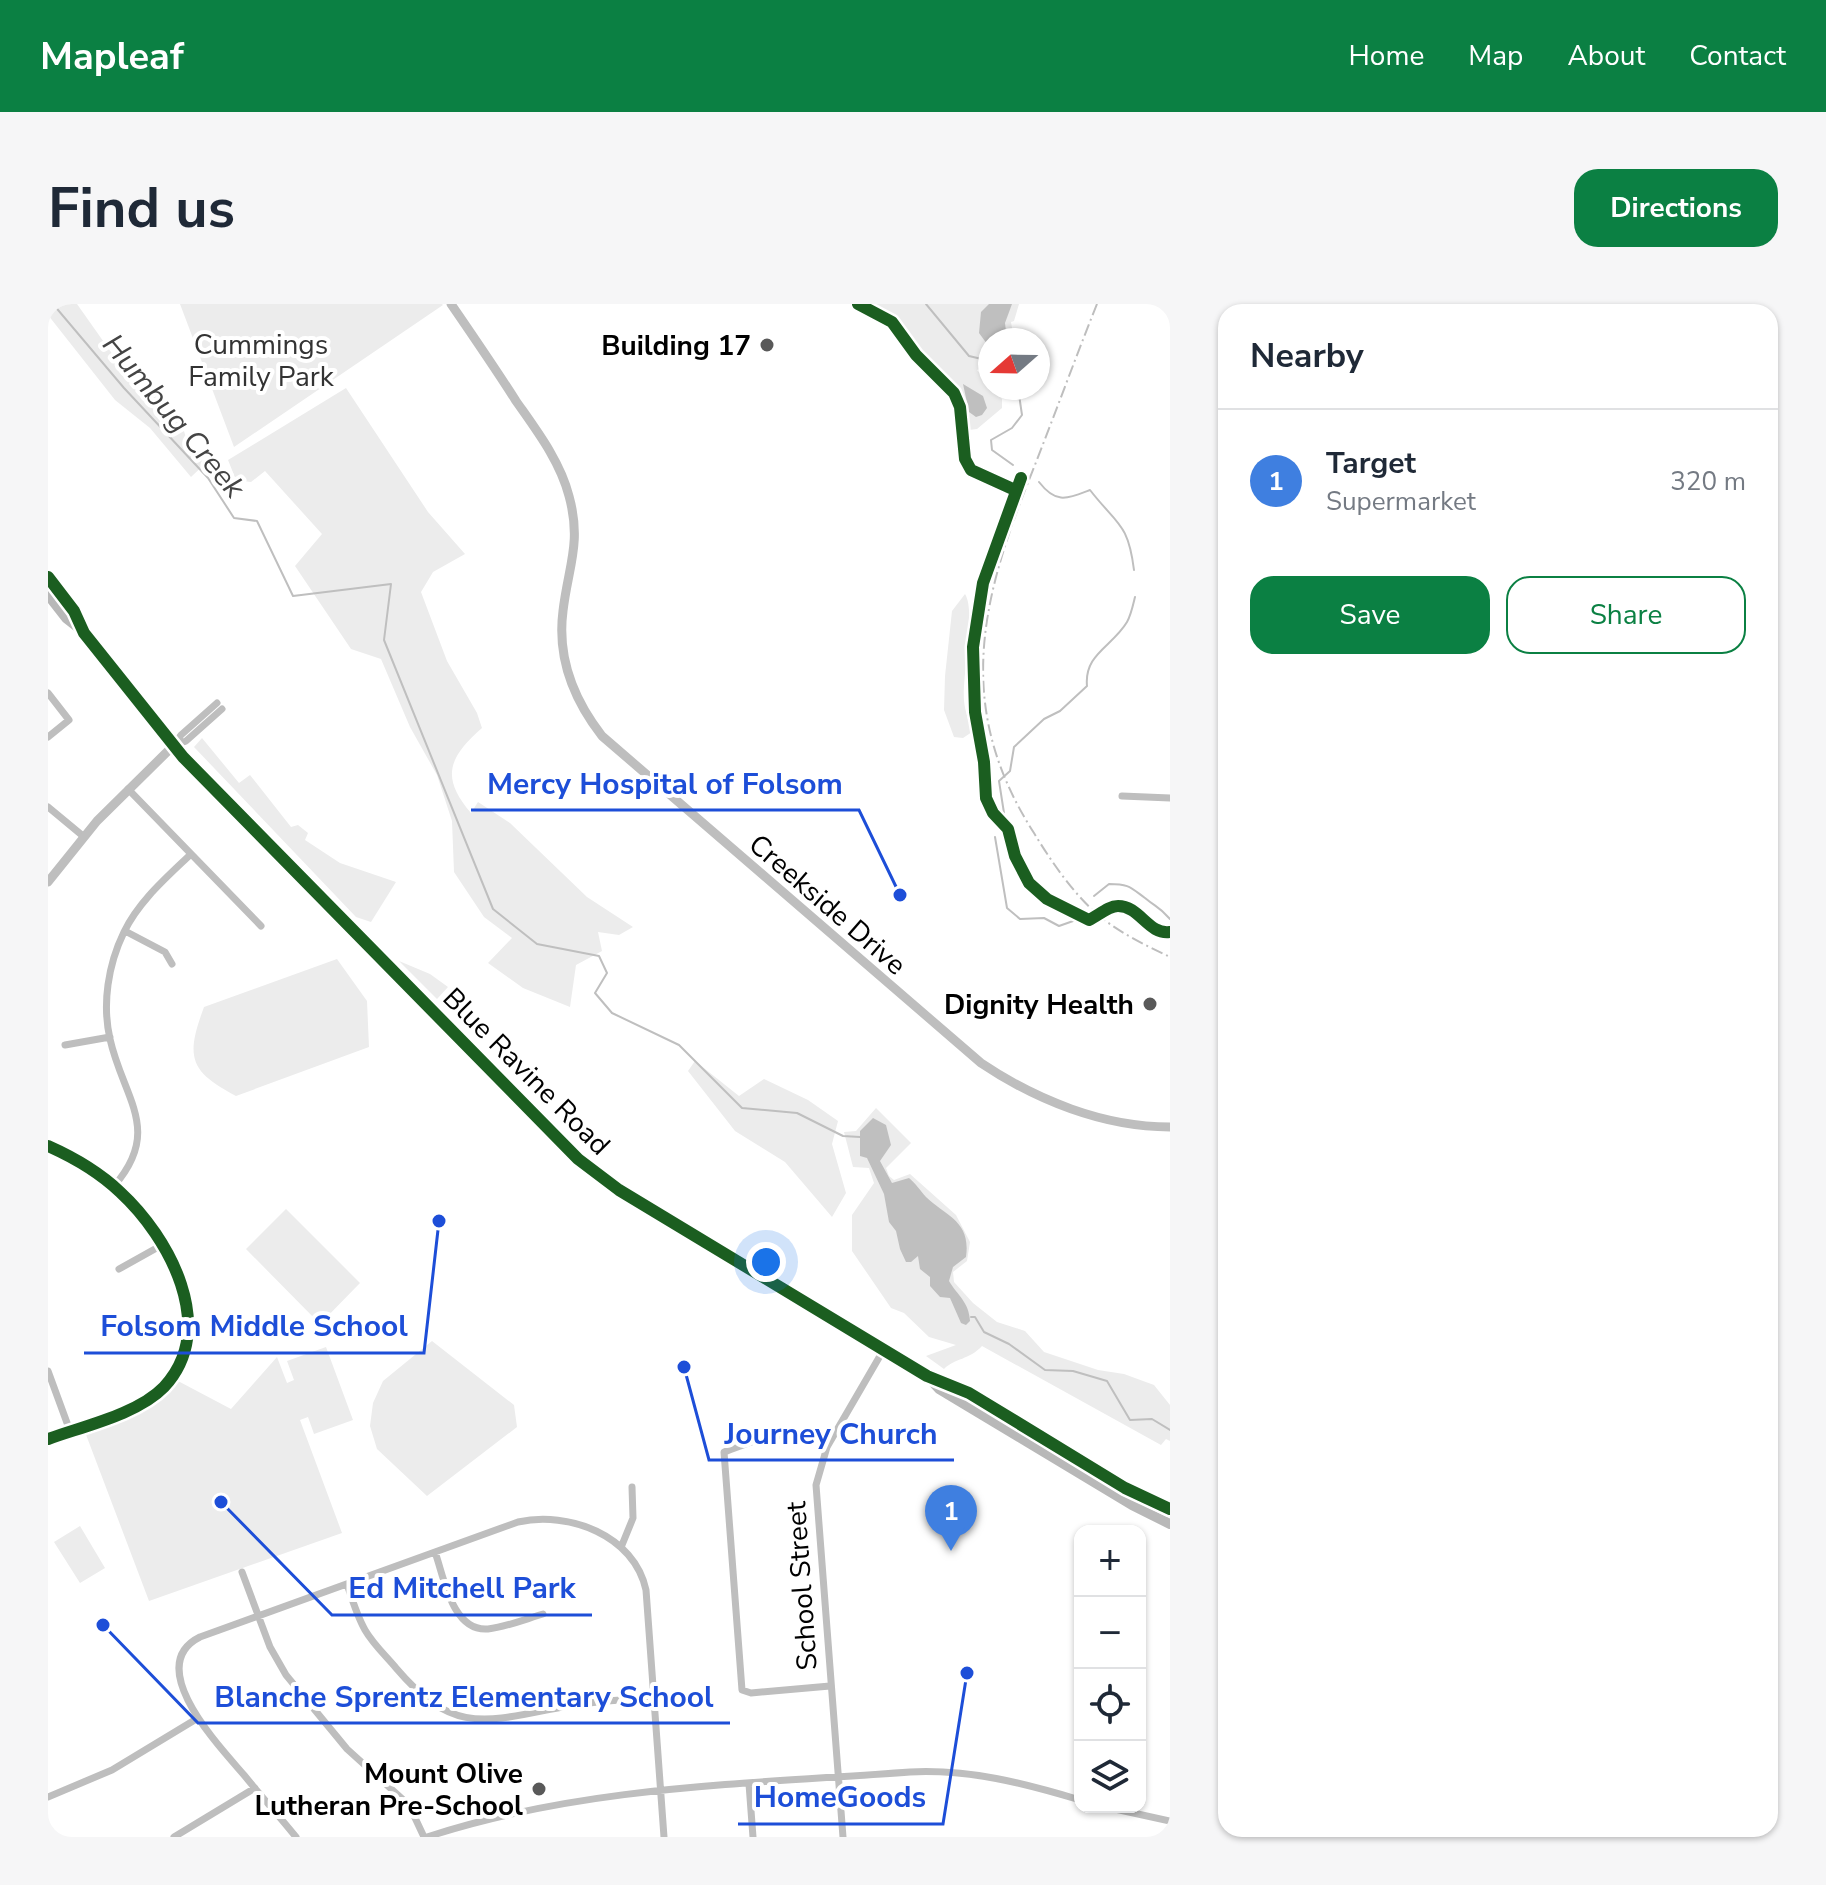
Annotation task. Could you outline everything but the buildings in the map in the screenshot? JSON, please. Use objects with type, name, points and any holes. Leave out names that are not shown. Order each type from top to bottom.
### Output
[{"type":"main road","name":"Blue Ravine Road","points":[[48,577],[74,611],[84,633]]},
{"type":"main road","name":"Blue Ravine Road","points":[[48,595],[66,618],[84,633],[173,746],[578,1159],[619,1190],[927,1376],[969,1393],[1100,1473],[1170,1509]]},
{"type":"main road","name":"Blue Ravine Road","points":[[927,1376],[939,1389],[1170,1524]]},
{"type":"main road","points":[[956,1399],[961,1396],[989,1412],[1001,1413]]},
{"type":"main road","points":[[1106,1489],[1115,1489],[1129,1498],[1143,1496]]},
{"type":"street","name":"Creekside Drive","points":[[451,304],[551,453],[569,494],[575,545],[563,610],[563,648],[568,673],[580,703],[602,736],[981,1063],[1025,1089],[1078,1111],[1120,1123],[1170,1127]]},
{"type":"street","points":[[48,693],[69,720],[48,737]]},
{"type":"street","points":[[48,882],[83,836],[128,789],[181,735],[220,706]]},
{"type":"street","points":[[128,789],[261,926]]},
{"type":"street","points":[[1122,796],[1170,798]]},
{"type":"street","points":[[48,807],[83,836]]},
{"type":"street","points":[[114,1186],[133,1159],[139,1132],[110,1037],[108,986],[115,953],[143,903],[191,854]]},
{"type":"street","points":[[125,931],[165,952],[172,964]]},
{"type":"street","points":[[65,1045],[110,1037]]},
{"type":"street","points":[[48,1146],[88,1167],[114,1186],[144,1218],[173,1266],[188,1309],[188,1341],[180,1364],[166,1385],[141,1405],[48,1439]]},
{"type":"street","points":[[119,1269],[162,1245]]},
{"type":"street","name":"School Street","points":[[843,1837],[816,1496],[818,1474],[827,1447],[884,1349]]},
{"type":"street","points":[[48,1371],[70,1431]]},
{"type":"street","points":[[827,1447],[795,1434],[778,1434],[724,1452],[742,1690],[751,1693],[830,1686]]},
{"type":"street","points":[[622,1545],[633,1518],[632,1487]]},
{"type":"street","points":[[296,1837],[198,1718],[179,1674],[184,1649],[200,1637],[518,1522],[541,1518],[601,1533],[622,1545],[636,1561],[646,1590],[664,1837]]},
{"type":"street","points":[[435,1552],[457,1612],[472,1626],[492,1628],[543,1614]]},
{"type":"street","points":[[242,1572],[275,1655],[293,1685],[353,1755],[409,1805],[426,1837],[582,1799],[923,1771],[969,1773],[1014,1781],[1074,1798]]},
{"type":"street","points":[[347,1584],[362,1625],[370,1637],[412,1687],[429,1702],[449,1712],[470,1719],[498,1720],[587,1703],[654,1697]]},
{"type":"street","points":[[48,1797],[112,1770],[198,1718]]},
{"type":"street","points":[[749,1784],[753,1837]]},
{"type":"street","points":[[174,1837],[255,1788]]},
{"type":"street","points":[[1133,1813],[1170,1821]]},
{"type":"green space","points":[[48,304],[77,304],[113,355],[179,415],[188,444],[208,461],[191,477],[150,428],[115,400],[48,315]]},
{"type":"green space","name":"Cummings Family Park","points":[[180,304],[442,304],[443,305],[234,447]]},
{"type":"green space","points":[[863,304],[1019,304],[1011,322],[1012,328],[978,328],[978,400],[1002,400],[1002,408],[977,429],[969,430],[965,425],[963,406],[951,385],[919,353],[893,317]]},
{"type":"green space","points":[[346,388],[428,512],[465,554],[433,572],[421,592],[447,661],[477,713],[482,728],[456,758],[452,768],[455,789],[471,813],[478,802],[510,823],[587,897],[633,927],[619,935],[598,932],[602,951],[576,965],[570,1007],[523,988],[488,963],[512,938],[484,917],[454,872],[452,821],[437,775],[410,727],[381,659],[351,649],[295,566],[322,534],[265,471],[251,482],[236,480],[228,460]]},
{"type":"green space","points":[[965,594],[969,629],[964,701],[972,732],[963,738],[954,737],[944,710],[952,611]]},
{"type":"green space","points":[[202,738],[239,783],[250,775],[291,827],[298,825],[308,833],[305,840],[340,863],[396,882],[371,922],[356,917],[194,747]]},
{"type":"green space","points":[[337,959],[367,1001],[369,1047],[236,1096],[200,1070],[194,1050],[204,1007]]},
{"type":"green space","points":[[399,961],[430,974],[448,987],[437,999]]},
{"type":"green space","points":[[695,1061],[739,1096],[764,1079],[808,1100],[838,1121],[832,1144],[846,1193],[832,1217],[785,1162],[735,1131],[688,1071]]},
{"type":"green space","points":[[876,1108],[911,1143],[886,1168],[889,1176],[894,1180],[910,1174],[956,1215],[970,1242],[967,1261],[953,1272],[954,1282],[973,1303],[997,1322],[1025,1331],[1044,1352],[1154,1385],[1170,1405],[1170,1441],[1166,1439],[1161,1445],[982,1346],[944,1369],[926,1356],[956,1345],[929,1337],[904,1313],[891,1308],[852,1251],[852,1215],[874,1183],[869,1168],[853,1167],[844,1132],[856,1131]]},
{"type":"green space","points":[[286,1209],[360,1283],[320,1324],[246,1249]]},
{"type":"green space","points":[[432,1341],[514,1405],[517,1427],[427,1496],[377,1449],[370,1426],[373,1403],[383,1381]]},
{"type":"green space","points":[[326,1347],[353,1420],[314,1434],[308,1417],[300,1420],[342,1533],[149,1601],[85,1432],[151,1407],[178,1381],[231,1409],[277,1357],[287,1383],[294,1380],[287,1361]]},
{"type":"green space","points":[[80,1526],[105,1568],[80,1583],[54,1542]]},
{"type":"shaded area","points":[[989,304],[1012,304],[1006,328],[979,328],[981,312]]},
{"type":"shaded area","points":[[963,384],[978,393],[978,400],[984,400],[987,408],[976,417],[969,412]]},
{"type":"shaded area","points":[[873,1118],[886,1125],[891,1145],[880,1161],[892,1183],[909,1178],[926,1197],[956,1221],[965,1235],[966,1257],[953,1267],[949,1281],[968,1309],[970,1321],[966,1325],[961,1323],[950,1298],[940,1297],[930,1286],[930,1277],[920,1269],[918,1256],[906,1262],[900,1249],[896,1231],[889,1222],[884,1194],[867,1158],[860,1156],[860,1131]]},
{"type":"waterway","name":"Humbug Creek","points":[[53,304],[124,388],[208,478],[234,518],[257,521],[293,596],[391,584],[384,640],[493,909],[537,944],[599,956],[607,973],[595,993],[612,1013],[679,1045],[742,1108],[797,1113],[843,1136],[860,1137]]},
{"type":"waterway","points":[[926,304],[969,356],[978,358]]},
{"type":"waterway","points":[[1013,465],[992,450],[991,440],[1012,428],[1022,415],[1020,400]]},
{"type":"waterway","points":[[1039,482],[1051,494],[1062,498],[1090,490],[1125,533],[1134,570]]},
{"type":"waterway","points":[[1004,813],[999,781],[1010,771],[1014,747],[1087,686],[1087,675],[1094,658],[1121,631],[1135,597]]},
{"type":"waterway","points":[[995,837],[1007,908],[1020,919],[1044,918],[1059,926],[1076,920]]},
{"type":"waterway","points":[[1094,896],[1109,884],[1125,886],[1158,907],[1170,919]]},
{"type":"waterway","name":"Humbug Creek","points":[[971,1317],[975,1317],[984,1332],[1009,1344],[1045,1370],[1073,1371],[1107,1381],[1130,1420],[1152,1419],[1170,1430]]},
{"type":"railway","points":[[1097,304],[1010,531],[997,575],[987,618],[983,660],[985,703],[994,745],[1010,789],[1062,876],[1105,921],[1170,957]]},
{"type":"cycle path","points":[[858,304],[892,322],[916,355],[954,393],[960,407],[965,459],[971,470],[1015,490]]},
{"type":"cycle path","points":[[1021,478],[983,583],[973,647],[975,712],[984,762],[986,798],[993,813],[1008,829],[1015,856],[1029,883],[1047,899],[1089,920],[1111,908],[1126,907],[1156,929],[1170,932]]},
{"type":"cycle path","points":[[48,577],[74,611],[84,633],[183,757],[578,1159],[619,1190],[927,1376],[969,1393],[1125,1488],[1170,1509]]},
{"type":"cycle path","points":[[48,1146],[86,1166],[112,1185],[138,1211],[170,1258],[181,1284],[187,1311],[187,1338],[180,1364],[164,1387],[140,1405],[48,1439]]},
{"type":"place","name":"Building 17","points":[[767,345]]},
{"type":"place","name":"Mercy Hospital of Folsom","points":[[900,895]]},
{"type":"place","name":"Dignity Health","points":[[1150,1004]]},
{"type":"place","name":"Folsom Middle School","points":[[439,1221]]},
{"type":"place","name":"Journey Church","points":[[684,1367]]},
{"type":"place","name":"Ed Mitchell Park","points":[[221,1502]]},
{"type":"place","name":"Target","points":[[951,1551]]},
{"type":"place","name":"Blanche Sprentz Elementary School","points":[[103,1625]]},
{"type":"place","name":"HomeGoods","points":[[967,1673]]},
{"type":"place","name":"Mount Olive Lutheran Pre-School","points":[[539,1789]]}]
